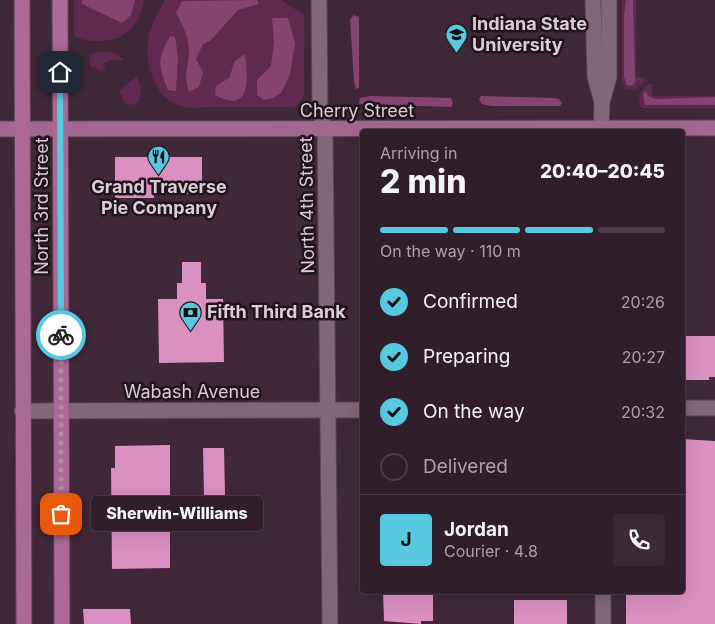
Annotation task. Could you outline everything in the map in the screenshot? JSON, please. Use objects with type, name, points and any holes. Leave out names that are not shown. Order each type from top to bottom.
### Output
[{"type":"highway","name":"North 3rd Street","points":[[22,0],[24,624]]},
{"type":"highway","name":"North 3rd Street","points":[[60,0],[62,624]]},
{"type":"main road","name":"Cherry Street","points":[[658,129],[715,128]]},
{"type":"main road","name":"Cherry Street","points":[[0,129],[360,130]]},
{"type":"street","name":"North 4th Street","points":[[319,0],[320,112],[325,130],[330,410],[330,624]]},
{"type":"street","points":[[593,0],[594,78],[602,102]]},
{"type":"street","points":[[601,129],[602,102],[609,77],[609,0]]},
{"type":"street","points":[[685,408],[715,408]]},
{"type":"street","name":"Wabash Avenue","points":[[22,412],[360,410]]},
{"type":"street","points":[[603,594],[603,624]]},
{"type":"shaded area","points":[[74,0],[144,0],[141,13],[128,31],[120,37],[98,41],[74,37]]},
{"type":"shaded area","points":[[82,0],[135,0],[131,15],[122,23],[82,4]]},
{"type":"shaded area","points":[[165,0],[281,0],[304,15],[304,95],[297,106],[192,108],[180,106],[164,96],[154,81],[147,49],[152,25]]},
{"type":"shaded area","points":[[257,0],[259,4],[238,10],[210,41],[203,44],[196,59],[203,72],[199,87],[189,92],[186,76],[189,54],[188,43],[176,13],[182,1]]},
{"type":"shaded area","points":[[622,0],[636,0],[636,77],[645,77],[644,82],[635,90],[625,89],[622,82]]},
{"type":"shaded area","points":[[626,0],[633,0],[635,82],[632,86],[627,85],[624,77],[624,17]]},
{"type":"shaded area","points":[[354,15],[359,17],[359,88],[356,89],[350,19]]},
{"type":"shaded area","points":[[272,18],[288,18],[295,43],[290,75],[281,93],[273,98],[264,100],[257,95],[257,80],[271,66],[274,42]]},
{"type":"shaded area","points":[[170,36],[175,37],[178,56],[176,91],[168,90],[160,63]]},
{"type":"shaded area","points":[[100,51],[115,53],[124,60],[110,60],[103,64],[106,67],[102,71],[90,66],[90,55]]},
{"type":"shaded area","points":[[245,54],[247,83],[242,97],[236,100],[227,100],[215,95],[216,86],[229,78],[235,61]]},
{"type":"shaded area","points":[[137,76],[141,88],[139,102],[131,105],[125,104],[119,91]]},
{"type":"shaded area","points":[[648,84],[652,84],[652,96],[715,96],[715,108],[644,108],[640,106],[639,94]]},
{"type":"shaded area","points":[[646,91],[648,96],[656,99],[715,97],[715,105],[645,105],[643,94]]},
{"type":"shaded area","points":[[371,96],[451,98],[453,103],[451,107],[359,104],[360,98]]},
{"type":"shaded area","points":[[481,96],[554,98],[559,99],[562,103],[560,106],[491,106],[482,104],[479,99]]},
{"type":"building","name":"Grand Traverse Pie Company","points":[[115,157],[202,157],[202,194],[154,194],[154,198],[115,198]]},
{"type":"building","name":"Fifth Third Bank","points":[[182,262],[201,262],[201,283],[206,283],[206,299],[223,299],[224,362],[159,363],[158,299],[177,299],[177,283],[182,283]]},
{"type":"building","points":[[685,336],[715,336],[715,377],[709,377],[709,380],[685,380]]},
{"type":"building","points":[[685,439],[715,441],[715,624],[626,624],[626,594],[685,594]]},
{"type":"building","points":[[170,445],[170,568],[112,569],[111,468],[115,468],[115,446]]},
{"type":"building","points":[[203,448],[224,448],[225,496],[204,496]]},
{"type":"building","points":[[383,594],[433,594],[433,621],[421,621],[421,624],[384,621]]},
{"type":"building","points":[[514,600],[567,600],[567,624],[514,624]]},
{"type":"building","points":[[83,609],[130,609],[131,624],[84,624]]},
{"type":"way so far","points":[[61,335],[61,514]]},
{"type":"place","name":"Indiana State University","points":[[456,53]]},
{"type":"place","name":"Grand Traverse Pie Company","points":[[159,176]]},
{"type":"place","name":"Fifth Third Bank","points":[[191,331]]},
{"type":"place","name":"Sherwin-Williams","points":[[61,514]]},
{"type":"route","points":[[60,72],[61,335]]}]
